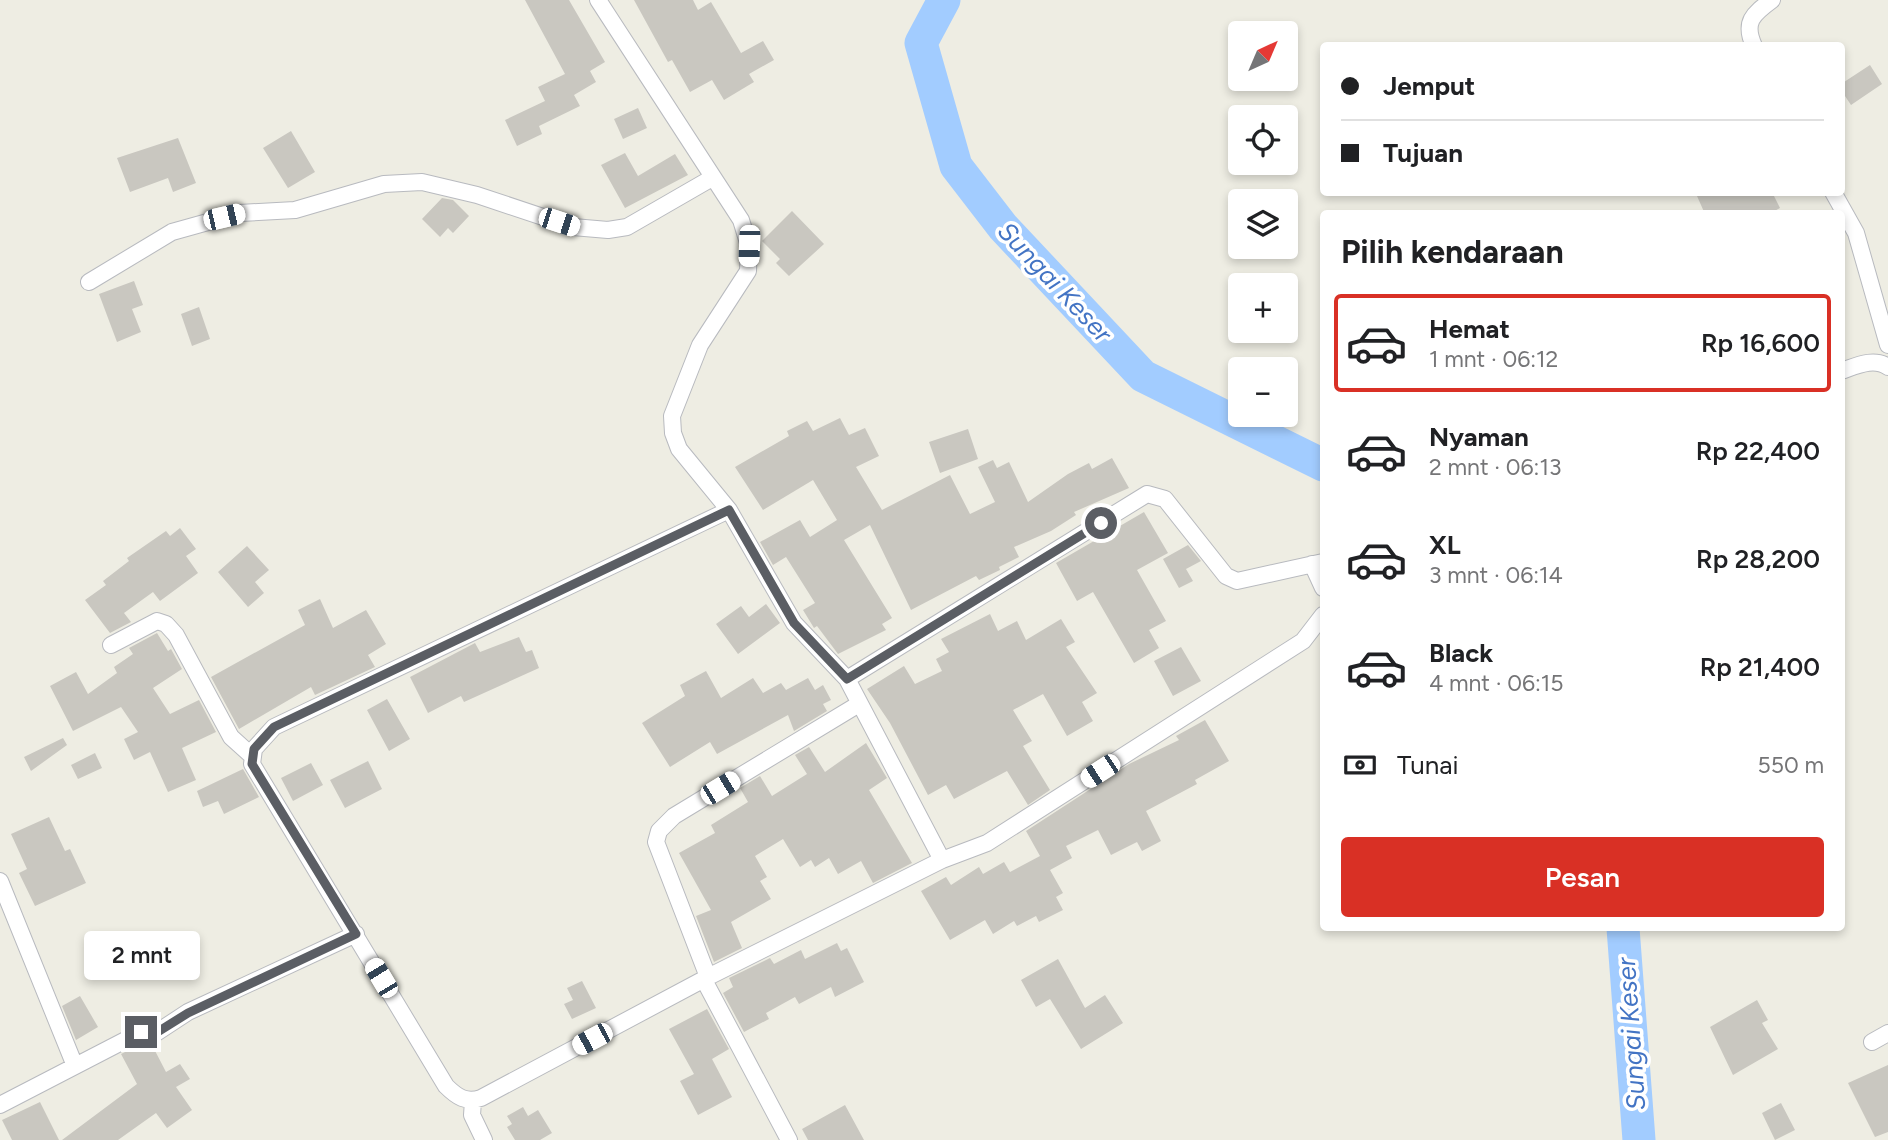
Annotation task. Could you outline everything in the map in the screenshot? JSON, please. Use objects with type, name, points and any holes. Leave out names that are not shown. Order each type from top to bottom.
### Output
[{"type":"street","points":[[598,0],[741,220],[749,246],[748,271],[700,345],[672,416],[673,433],[679,449],[729,510],[794,623],[847,679],[943,860]]},
{"type":"street","points":[[1752,42],[1748,22],[1752,15],[1772,0]]},
{"type":"street","points":[[89,282],[172,232],[240,213],[295,210],[384,184],[422,182],[477,195],[573,227],[608,230],[627,227],[712,178]]},
{"type":"street","points":[[1845,213],[1856,233],[1888,345]]},
{"type":"street","points":[[1845,370],[1864,363],[1882,362],[1888,367]]},
{"type":"street","points":[[847,679],[1147,494],[1165,499],[1226,576],[1237,581],[1318,563]]},
{"type":"street","points":[[729,510],[274,727],[265,733],[251,755],[252,764],[446,1086],[456,1096],[473,1101],[706,979],[943,860],[987,844],[1303,641],[1320,619]]},
{"type":"street","points":[[111,645],[157,621],[166,624],[177,635],[231,737],[251,755]]},
{"type":"street","points":[[789,1140],[706,979],[656,842],[659,831],[674,816],[859,704]]},
{"type":"street","points":[[0,880],[75,1066]]},
{"type":"street","points":[[0,1105],[141,1032],[156,1033],[188,1013],[356,934]]},
{"type":"street","points":[[1872,1042],[1888,1033]]},
{"type":"street","points":[[473,1101],[472,1115],[484,1140]]},
{"type":"building","points":[[525,0],[569,0],[605,62],[590,71],[596,82],[574,95],[580,106],[539,126],[542,134],[517,146],[505,120],[545,101],[538,87],[565,74]]},
{"type":"building","points":[[634,0],[693,0],[698,10],[711,2],[741,53],[763,41],[774,60],[749,74],[754,82],[724,100],[712,80],[690,92],[672,60],[668,62]]},
{"type":"building","points":[[1870,65],[1882,84],[1851,105],[1845,96],[1845,81]]},
{"type":"building","points":[[638,108],[647,128],[623,139],[614,119]]},
{"type":"building","points":[[291,131],[315,172],[288,188],[263,148]]},
{"type":"building","points":[[178,138],[196,183],[173,192],[168,178],[130,192],[117,158]]},
{"type":"building","points":[[625,153],[638,176],[675,154],[688,175],[625,208],[601,165]]},
{"type":"building","points":[[1697,196],[1774,196],[1780,208],[1776,210],[1703,210]]},
{"type":"building","points":[[442,198],[453,200],[469,216],[453,233],[448,228],[440,237],[422,219]]},
{"type":"building","points":[[792,211],[824,244],[789,276],[776,263],[780,259],[762,241]]},
{"type":"building","points":[[134,281],[143,305],[132,309],[141,332],[117,342],[99,294]]},
{"type":"building","points":[[199,307],[210,339],[192,346],[181,314]]},
{"type":"building","points":[[840,418],[849,435],[865,428],[879,456],[856,467],[882,510],[950,475],[970,514],[995,502],[978,467],[993,460],[997,468],[1009,462],[1028,502],[1089,463],[1092,469],[1112,458],[1129,488],[1074,512],[1076,515],[1051,531],[1014,547],[1019,557],[999,567],[1000,570],[979,580],[976,576],[911,610],[870,525],[844,540],[892,618],[882,624],[886,630],[838,654],[817,626],[814,628],[803,610],[815,603],[786,557],[773,565],[760,542],[800,520],[810,537],[837,520],[813,480],[763,510],[735,467],[789,436],[787,431],[807,421],[813,431]]},
{"type":"building","points":[[968,429],[978,459],[940,473],[929,442]]},
{"type":"building","points":[[1144,512],[1168,553],[1137,570],[1166,621],[1149,630],[1159,648],[1134,663],[1093,592],[1077,601],[1056,563]]},
{"type":"building","points":[[180,528],[196,549],[186,556],[198,573],[160,601],[153,592],[124,613],[131,622],[110,633],[85,600],[106,585],[103,581],[129,561],[127,558],[166,531],[170,536]]},
{"type":"building","points":[[1188,545],[1201,561],[1186,569],[1193,581],[1179,588],[1163,559]]},
{"type":"building","points":[[247,546],[269,570],[255,582],[264,593],[248,607],[218,572]]},
{"type":"building","points":[[320,599],[333,628],[366,610],[386,644],[368,655],[375,667],[315,695],[311,687],[239,729],[211,677],[305,625],[298,610]]},
{"type":"building","points":[[766,604],[780,623],[738,654],[716,624],[741,606],[749,617]]},
{"type":"building","points":[[990,614],[998,631],[1017,621],[1026,640],[1061,619],[1075,642],[1066,647],[1097,693],[1082,702],[1093,721],[1067,736],[1043,694],[1013,710],[1032,741],[1023,746],[1050,790],[1028,805],[1007,771],[954,799],[946,785],[928,795],[890,723],[867,689],[904,666],[915,684],[942,671],[936,659],[949,652],[941,639]]},
{"type":"building","points":[[157,633],[168,651],[171,649],[182,669],[153,688],[170,714],[199,700],[216,732],[182,748],[196,780],[168,792],[150,752],[134,760],[124,739],[138,732],[121,707],[73,731],[50,686],[76,672],[88,694],[117,673],[114,667],[133,654],[129,648]]},
{"type":"building","points":[[519,637],[526,652],[532,650],[539,668],[464,702],[461,696],[428,713],[410,677],[475,643],[480,652]]},
{"type":"building","points":[[1181,647],[1201,681],[1173,696],[1154,661]]},
{"type":"building","points":[[706,671],[721,698],[753,678],[763,693],[781,683],[786,690],[808,678],[815,690],[823,685],[831,700],[823,704],[827,711],[794,731],[788,715],[717,754],[710,742],[670,767],[642,723],[685,696],[680,685]]},
{"type":"building","points":[[387,699],[410,739],[389,751],[367,710]]},
{"type":"building","points":[[1205,720],[1229,761],[1195,780],[1197,784],[1146,811],[1161,841],[1142,851],[1137,842],[1111,855],[1098,830],[1066,846],[1072,858],[1050,870],[1063,893],[1056,897],[1063,910],[1039,922],[1036,916],[1017,926],[1014,921],[993,934],[985,920],[950,940],[921,891],[946,877],[951,885],[979,867],[983,874],[1004,862],[1010,872],[1040,856],[1026,831],[1129,764],[1179,740],[1176,736]]},
{"type":"building","points":[[63,738],[67,745],[31,771],[24,757]]},
{"type":"building","points":[[866,743],[887,778],[869,790],[912,863],[873,883],[861,861],[838,874],[829,858],[815,867],[811,860],[800,867],[783,839],[755,856],[767,877],[760,881],[771,899],[731,922],[742,948],[714,962],[696,916],[711,910],[679,853],[715,833],[711,825],[748,802],[740,788],[760,776],[772,796],[807,774],[795,755],[809,747],[825,772]]},
{"type":"building","points":[[95,753],[102,768],[78,779],[71,765]]},
{"type":"building","points":[[368,761],[382,789],[345,808],[330,780]]},
{"type":"building","points":[[311,763],[323,785],[293,801],[281,778]]},
{"type":"building","points":[[243,769],[259,797],[224,814],[218,801],[203,807],[197,791]]},
{"type":"building","points":[[49,817],[65,851],[70,849],[86,883],[35,906],[19,873],[27,869],[11,834]]},
{"type":"building","points":[[837,943],[841,951],[847,948],[864,982],[835,997],[831,987],[799,1004],[795,997],[766,1013],[769,1019],[744,1032],[723,993],[733,987],[729,978],[770,958],[774,964],[801,950],[805,959]]},
{"type":"building","points":[[1058,959],[1085,1008],[1105,995],[1123,1023],[1081,1049],[1050,999],[1036,1007],[1021,980]]},
{"type":"building","points":[[582,981],[596,1008],[572,1019],[564,1004],[573,1000],[567,988]]},
{"type":"building","points":[[80,996],[98,1027],[76,1040],[62,1006]]},
{"type":"building","points":[[1757,1000],[1768,1020],[1762,1023],[1778,1049],[1733,1075],[1710,1027]]},
{"type":"building","points":[[707,1009],[729,1049],[712,1059],[732,1097],[698,1115],[680,1081],[694,1074],[669,1029]]},
{"type":"building","points":[[143,1043],[151,1043],[166,1072],[180,1064],[190,1079],[176,1087],[192,1110],[167,1128],[156,1113],[118,1140],[62,1140],[137,1084],[121,1054]]},
{"type":"building","points":[[1888,1065],[1888,1132],[1875,1137],[1848,1083]]},
{"type":"building","points":[[40,1102],[59,1140],[12,1140],[2,1120]]},
{"type":"building","points":[[1781,1103],[1795,1130],[1775,1140],[1762,1113]]},
{"type":"building","points":[[845,1105],[864,1140],[808,1140],[802,1129]]},
{"type":"building","points":[[523,1107],[528,1116],[538,1110],[552,1133],[540,1140],[515,1140],[507,1127],[512,1124],[507,1116]]},
{"type":"waterway","name":"Sungai Keser","points":[[944,0],[921,43],[956,166],[1003,227],[1143,376],[1320,464]]},
{"type":"waterway","name":"Sungai Keser","points":[[1623,931],[1639,1140]]},
{"type":"route","points":[[141,1032],[156,1033],[188,1013],[356,934],[252,764],[251,755],[254,749],[265,733],[274,727],[729,510],[794,623],[847,679],[1101,523]]}]
